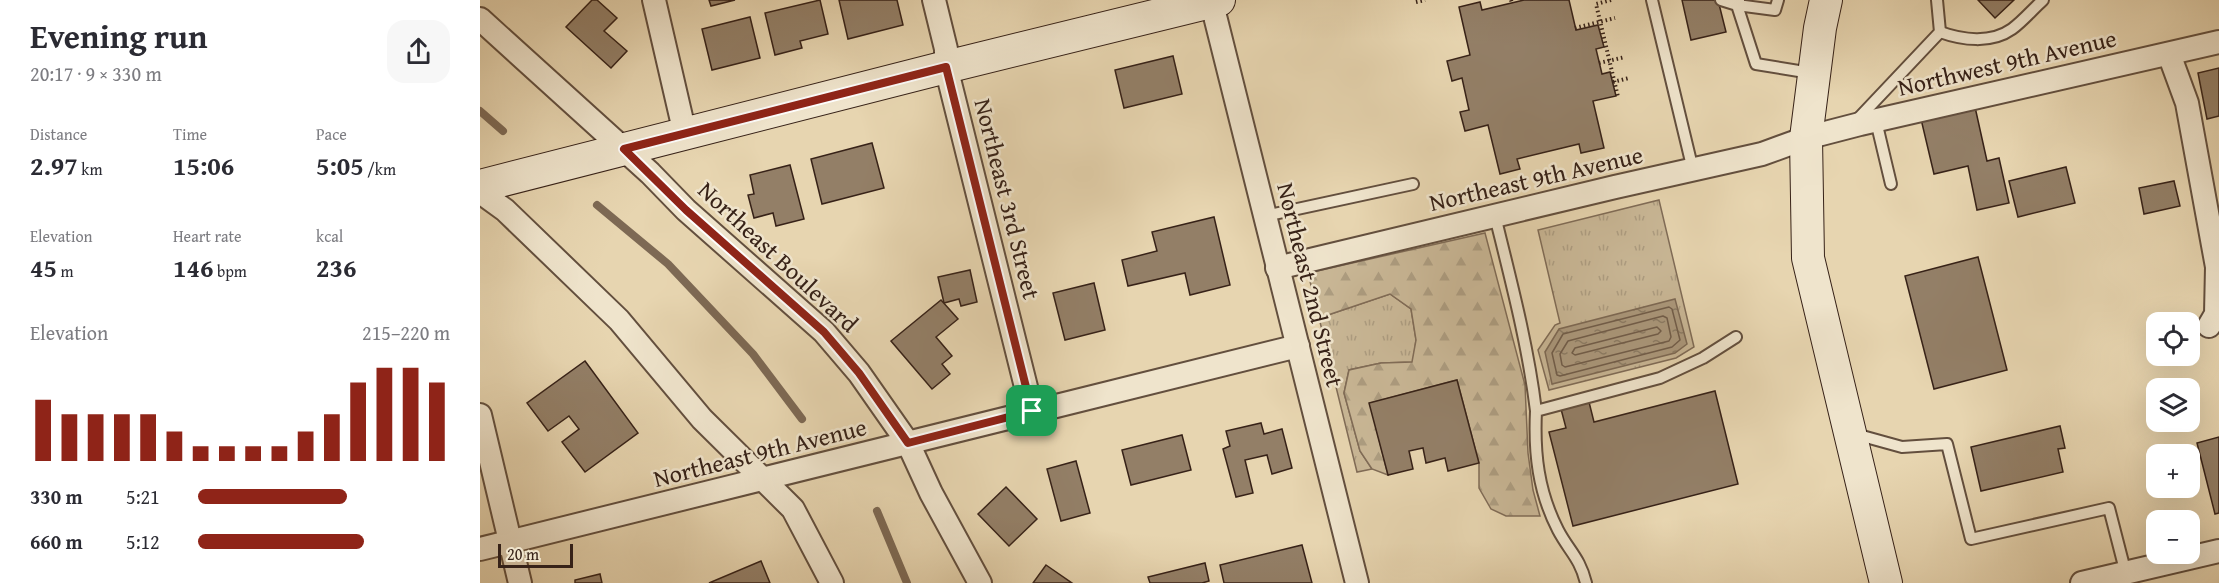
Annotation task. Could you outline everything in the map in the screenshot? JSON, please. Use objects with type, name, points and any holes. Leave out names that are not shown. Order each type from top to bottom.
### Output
[{"type":"street","points":[[654,0],[685,134]]},
{"type":"street","name":"Northeast 3rd Street","points":[[934,0],[946,50],[946,67],[1032,411]]},
{"type":"street","points":[[1826,0],[1820,28],[1806,138],[1808,258],[1886,583]]},
{"type":"street","points":[[480,186],[1214,1]]},
{"type":"street","name":"Northeast 2nd Street","points":[[1214,1],[1264,216],[1357,583]]},
{"type":"street","name":"Northeast Boulevard","points":[[480,19],[624,149],[686,210],[824,332],[859,373],[908,443],[930,493],[980,583]]},
{"type":"street","name":"Northwest 9th Avenue","points":[[1806,138],[2219,42]]},
{"type":"street","points":[[2169,54],[2187,103],[2217,267],[2216,315],[2209,326]]},
{"type":"street","name":"Northeast 9th Avenue","points":[[1277,268],[1761,154],[1806,138]]},
{"type":"street","points":[[480,192],[506,210],[619,320],[702,418],[793,509],[832,583]]},
{"type":"street","name":"Northeast 9th Avenue","points":[[480,549],[1298,346]]},
{"type":"street","points":[[480,415],[520,583]]},
{"type":"street","points":[[2082,583],[2127,578],[2219,551]]},
{"type":"lane","points":[[1652,0],[1693,170]]},
{"type":"lane","points":[[1721,0],[1775,10],[1778,0]]},
{"type":"lane","points":[[1851,127],[1940,32],[1937,0]]},
{"type":"lane","points":[[1940,32],[1959,39],[1978,40],[1996,36],[2011,30],[2043,0]]},
{"type":"lane","points":[[1738,3],[1756,64],[1814,74]]},
{"type":"lane","points":[[1876,121],[1891,184]]},
{"type":"lane","points":[[1264,216],[1413,184]]},
{"type":"lane","points":[[1495,216],[1533,379],[1536,411],[1534,445],[1541,486],[1558,530],[1582,566],[1586,583]]},
{"type":"lane","points":[[1536,411],[1660,378],[1703,358],[1736,337]]},
{"type":"lane","points":[[1849,432],[1902,447],[1947,444],[1971,539],[2109,508],[2127,578]]},
{"type":"path","points":[[1416,2],[1425,0]]},
{"type":"path","points":[[1611,0],[1596,4],[1618,97]]},
{"type":"path","points":[[1575,28],[1615,18]]},
{"type":"path","points":[[1599,63],[1624,57]]},
{"type":"path","points":[[1614,82],[1629,78]]},
{"type":"green space","points":[[1659,200],[1694,347],[1676,358],[1549,390],[1538,350],[1555,325],[1560,323],[1538,230]]},
{"type":"green space","points":[[1485,233],[1525,385],[1528,453],[1533,490],[1540,516],[1506,516],[1491,509],[1479,488],[1479,463],[1457,380],[1370,403],[1388,475],[1372,469],[1360,451],[1344,393],[1349,370],[1381,363],[1412,362],[1416,340],[1411,309],[1390,294],[1319,318],[1308,273]]},
{"type":"green space","points":[[1390,294],[1411,309],[1416,340],[1413,362],[1381,363],[1349,370],[1344,393],[1360,451],[1372,469],[1357,472],[1319,318]]},
{"type":"water","points":[[1675,299],[1687,344],[1675,353],[1552,384],[1545,352],[1559,329]]},
{"type":"building","points":[[592,0],[597,0],[617,18],[604,31],[627,51],[611,68],[566,27]]},
{"type":"building","points":[[709,0],[735,0],[711,6]]},
{"type":"building","points":[[820,0],[828,34],[800,41],[802,48],[775,55],[765,13]]},
{"type":"building","points":[[839,0],[897,0],[903,25],[848,39]]},
{"type":"building","points":[[1524,0],[1569,0],[1576,30],[1598,25],[1604,47],[1596,49],[1602,74],[1610,72],[1616,96],[1593,101],[1604,148],[1581,153],[1579,144],[1517,159],[1520,169],[1500,174],[1488,125],[1465,131],[1460,112],[1469,110],[1462,78],[1452,81],[1447,61],[1470,55],[1459,7],[1480,2],[1482,10]]},
{"type":"building","points":[[1682,0],[1718,0],[1726,32],[1691,40]]},
{"type":"building","points":[[1978,0],[2014,0],[1995,18]]},
{"type":"building","points":[[750,17],[760,58],[712,70],[702,29]]},
{"type":"building","points":[[1173,56],[1182,94],[1124,108],[1115,70]]},
{"type":"building","points":[[2219,68],[2219,116],[2207,119],[2198,73]]},
{"type":"building","points":[[1975,107],[1987,161],[1999,158],[2009,203],[1977,210],[1968,166],[1934,174],[1921,119]]},
{"type":"building","points":[[872,143],[884,188],[822,204],[811,159]]},
{"type":"building","points":[[790,165],[804,219],[776,226],[773,213],[754,218],[748,195],[754,194],[750,175]]},
{"type":"building","points":[[2066,167],[2075,203],[2018,217],[2009,181]]},
{"type":"building","points":[[2174,181],[2180,206],[2144,214],[2139,188]]},
{"type":"building","points":[[1214,217],[1230,285],[1190,295],[1185,273],[1128,286],[1122,260],[1157,251],[1152,232]]},
{"type":"building","points":[[1978,257],[2007,370],[1934,389],[1905,276]]},
{"type":"building","points":[[970,270],[977,302],[961,306],[959,299],[944,303],[938,277]]},
{"type":"building","points":[[1094,283],[1105,330],[1065,340],[1053,293]]},
{"type":"building","points":[[941,300],[958,319],[936,337],[952,356],[942,364],[950,374],[932,389],[891,341]]},
{"type":"building","points":[[585,361],[638,433],[585,472],[562,442],[579,429],[569,416],[548,431],[527,403]]},
{"type":"building","points":[[1457,380],[1479,463],[1448,471],[1445,458],[1426,463],[1423,448],[1409,451],[1413,469],[1388,475],[1369,403]]},
{"type":"building","points":[[1715,391],[1738,484],[1573,526],[1549,432],[1566,428],[1561,409],[1589,402],[1594,422]]},
{"type":"building","points":[[1261,423],[1264,434],[1282,429],[1292,468],[1272,474],[1267,455],[1245,460],[1253,493],[1236,497],[1223,449],[1230,446],[1226,431]]},
{"type":"building","points":[[2060,426],[2065,448],[2058,449],[2063,472],[1981,491],[1971,447]]},
{"type":"building","points":[[1182,435],[1191,470],[1131,485],[1122,450]]},
{"type":"building","points":[[2219,437],[2219,513],[2215,514],[2200,455],[2200,444],[2197,443]]},
{"type":"building","points":[[1076,461],[1090,513],[1061,521],[1047,469]]},
{"type":"building","points":[[1006,487],[1037,519],[1009,546],[978,514]]},
{"type":"building","points":[[1302,545],[1312,583],[1224,583],[1220,565]]},
{"type":"building","points":[[761,561],[770,583],[709,583]]},
{"type":"building","points":[[1205,563],[1209,581],[1202,583],[1150,583],[1148,577]]},
{"type":"building","points":[[1046,565],[1072,583],[1033,583]]},
{"type":"building","points":[[600,574],[602,583],[575,583],[575,580]]},
{"type":"waterway","points":[[480,111],[503,131]]},
{"type":"waterway","points":[[597,205],[668,264],[753,354],[802,419]]},
{"type":"waterway","points":[[877,511],[907,583]]},
{"type":"route","points":[[946,67],[1032,411],[908,443],[859,373],[824,332],[686,210],[624,149],[946,67]]}]
